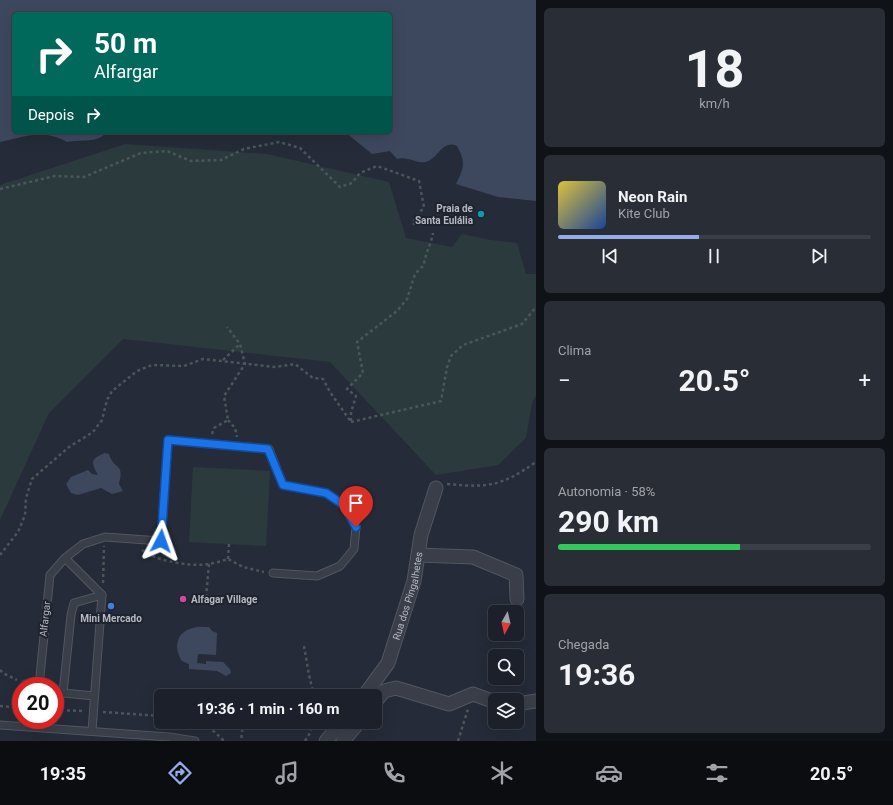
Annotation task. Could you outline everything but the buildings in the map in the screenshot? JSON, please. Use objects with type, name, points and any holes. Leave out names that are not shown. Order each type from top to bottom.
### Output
[{"type":"street","name":"Rua dos Pingalhetes","points":[[369,689],[388,663],[414,581],[421,534],[436,488]]},
{"type":"street","points":[[418,556],[473,557],[516,575],[517,599]]},
{"type":"street","points":[[382,693],[384,691],[396,688],[449,704],[473,694],[488,699]]},
{"type":"street","points":[[524,703],[536,701]]},
{"type":"street","points":[[326,741],[336,729]]},
{"type":"street","points":[[343,741],[353,729]]},
{"type":"lane","name":"Alfargar","points":[[40,677],[50,575],[65,558],[83,544],[105,536],[161,541],[168,440],[268,449],[283,485],[326,493],[344,505],[356,527],[354,549],[340,566],[317,576],[274,573]]},
{"type":"lane","points":[[65,558],[102,595],[92,732]]},
{"type":"lane","points":[[64,683],[71,615],[74,604],[102,595]]},
{"type":"lane","points":[[64,693],[94,696]]},
{"type":"lane","points":[[0,726],[195,741]]},
{"type":"path","points":[[0,189],[55,176],[84,177],[141,153],[167,151],[191,161],[221,160],[244,148],[279,142],[300,148],[340,187],[352,183],[360,173],[376,166],[419,181],[424,208],[412,223],[421,225]]},
{"type":"path","points":[[351,422],[351,412],[356,396],[347,389],[363,373],[357,342],[397,311],[407,298],[415,274],[424,265],[426,253],[431,244],[433,233]]},
{"type":"path","points":[[351,422],[441,401],[447,366],[452,356],[463,345],[522,324],[536,307]]},
{"type":"path","points":[[227,327],[240,344],[245,364],[224,396],[228,420],[235,428],[240,447]]},
{"type":"path","points":[[223,360],[240,344]]},
{"type":"path","points":[[0,555],[18,532],[25,515],[26,498],[32,479],[69,447],[93,432],[102,420],[107,400],[112,391],[137,371],[152,365],[184,366],[203,359],[223,360],[275,367],[295,364],[313,378],[323,379],[330,392],[351,422]]},
{"type":"path","points":[[210,444],[214,428],[228,420]]},
{"type":"path","points":[[436,488],[438,483],[470,486],[494,484],[515,477],[536,462]]},
{"type":"path","points":[[102,595],[105,536]]},
{"type":"path","points":[[127,538],[147,554],[174,562],[209,564],[228,559],[243,567],[257,571]]},
{"type":"path","points":[[228,559],[229,544]]},
{"type":"path","points":[[206,598],[209,564]]},
{"type":"path","points":[[304,646],[312,689]]},
{"type":"path","points":[[0,670],[12,678]]},
{"type":"path","points":[[458,741],[473,694]]},
{"type":"path","points":[[0,706],[12,707]]},
{"type":"path","points":[[64,710],[154,716]]},
{"type":"path","points":[[211,729],[224,741]]},
{"type":"path","points":[[242,741],[243,729]]},
{"type":"path","points":[[305,741],[311,729]]},
{"type":"shaded area","points":[[125,144],[267,154],[389,182],[406,238],[452,247],[462,234],[491,240],[517,243],[526,274],[536,274],[536,395],[532,403],[526,438],[498,465],[436,475],[330,362],[123,339],[49,413],[0,520],[0,185]]},
{"type":"shaded area","points":[[193,467],[270,471],[266,546],[189,542]]},
{"type":"water","points":[[0,0],[536,0],[536,201],[498,197],[456,184],[461,174],[463,165],[462,156],[457,146],[448,145],[433,158],[425,162],[419,162],[405,158],[397,159],[390,151],[372,154],[347,134],[392,134],[392,12],[12,12],[12,134],[105,134],[93,140],[67,142],[50,135],[34,135],[0,142]]},
{"type":"water","points":[[105,453],[109,454],[111,459],[120,469],[119,484],[123,491],[112,494],[101,488],[78,495],[71,493],[66,484],[71,477],[88,470],[92,474],[98,475],[93,461]]},
{"type":"water","points":[[195,627],[209,627],[212,631],[217,633],[216,655],[198,654],[197,663],[206,664],[206,661],[223,662],[230,669],[231,673],[226,676],[217,671],[189,669],[189,664],[182,661],[179,656],[177,646],[183,633]]},
{"type":"place","name":"Praia de Santa Eulália","points":[[481,214]]},
{"type":"place","name":"Alfagar Village","points":[[183,599]]},
{"type":"place","name":"Mini Mercado","points":[[111,606]]},
{"type":"route","points":[[161,541],[168,440],[268,449],[283,485],[326,493],[344,505],[356,527]]}]
